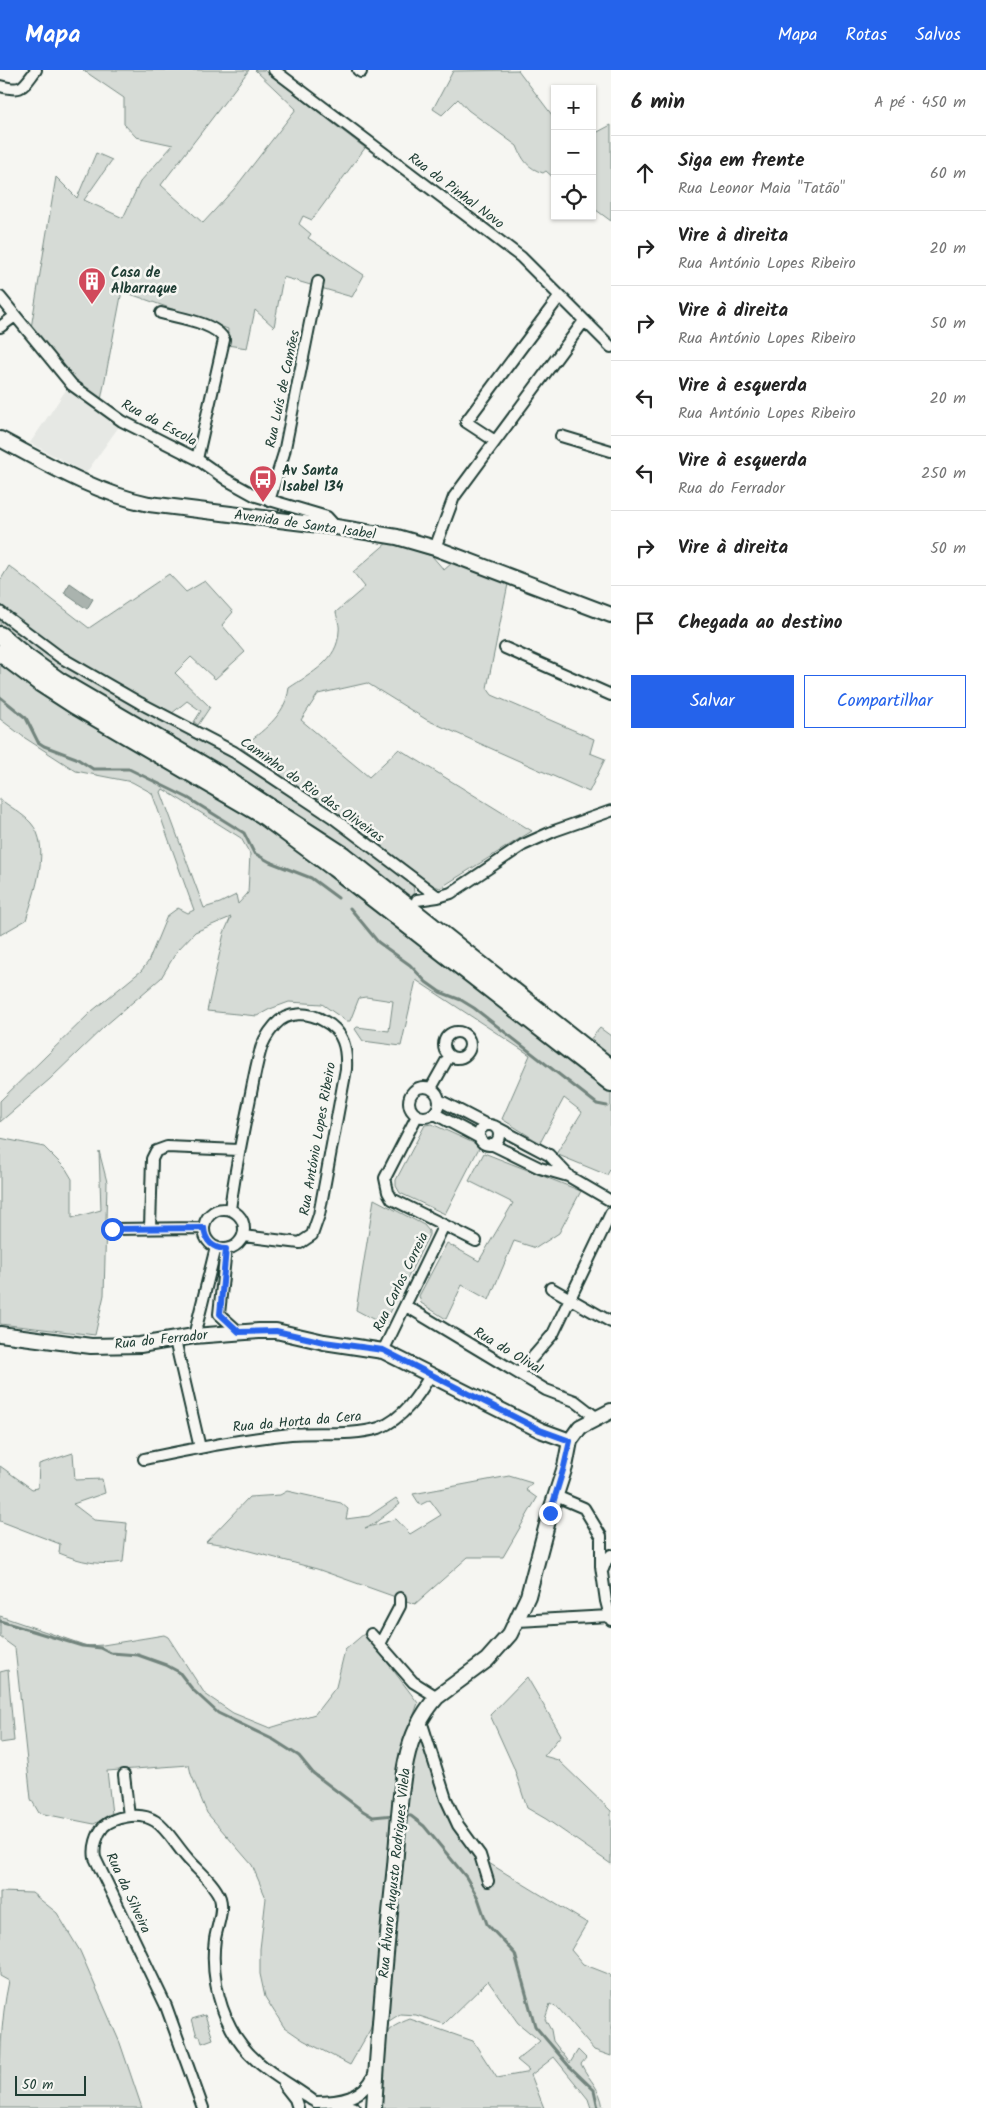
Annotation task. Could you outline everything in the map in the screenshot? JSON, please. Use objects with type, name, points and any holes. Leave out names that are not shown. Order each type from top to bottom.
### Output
[{"type":"main road","points":[[0,635],[61,682],[220,775],[344,855],[611,1068]]},
{"type":"main road","points":[[0,653],[40,683],[74,705],[261,814],[334,868],[611,1083]]},
{"type":"street","points":[[0,86],[15,90],[22,87],[36,70]]},
{"type":"street","name":"Rua do Pinhal Novo","points":[[274,70],[521,257],[611,346]]},
{"type":"street","name":"Rua Luís de Camões","points":[[269,501],[284,452],[318,282]]},
{"type":"street","points":[[495,441],[466,422],[560,296]]},
{"type":"street","name":"Rua da Escola","points":[[0,297],[72,385],[122,421],[197,459],[227,480],[269,501],[328,517],[336,527]]},
{"type":"street","points":[[161,313],[213,327],[222,334],[224,340],[197,459]]},
{"type":"street","points":[[0,327],[15,316]]},
{"type":"street","points":[[435,548],[454,498],[584,321]]},
{"type":"street","points":[[561,436],[611,451]]},
{"type":"street","name":"Avenida de Santa Isabel","points":[[0,439],[105,492],[127,500],[336,527],[397,537],[435,548],[611,615]]},
{"type":"street","name":"Caminho do Rio das Oliveiras","points":[[0,612],[68,661],[140,703],[234,752],[332,817],[438,897]]},
{"type":"street","points":[[505,648],[611,695]]},
{"type":"street","points":[[416,900],[451,893],[523,845],[554,831],[611,811]]},
{"type":"street","name":"Rua António Lopes Ribeiro","points":[[230,1210],[260,1050],[275,1024],[288,1015],[307,1014],[323,1020],[335,1028],[343,1040],[347,1056],[320,1215],[312,1235],[300,1243],[243,1236]]},
{"type":"street","points":[[431,1088],[449,1056]]},
{"type":"street","points":[[420,1087],[431,1088],[440,1100],[435,1114],[426,1118],[417,1116],[410,1108],[409,1098],[420,1087]]},
{"type":"street","points":[[440,1100],[552,1157],[568,1176]]},
{"type":"street","points":[[435,1114],[480,1138],[485,1144],[491,1144],[543,1169],[568,1176],[611,1201]]},
{"type":"street","points":[[417,1116],[385,1178],[386,1186],[392,1199],[476,1241]]},
{"type":"street","points":[[480,1138],[480,1130],[491,1126]]},
{"type":"street","points":[[491,1126],[498,1132],[498,1138],[491,1144]]},
{"type":"street","points":[[150,1228],[152,1159],[156,1151],[167,1147],[240,1150]]},
{"type":"street","points":[[543,1169],[550,1166],[552,1157]]},
{"type":"street","points":[[224,1209],[230,1210],[241,1218],[244,1224],[243,1236],[236,1245],[221,1248],[207,1239],[204,1228],[205,1222],[213,1212],[224,1209]]},
{"type":"street","points":[[519,1373],[553,1334],[611,1213]]},
{"type":"street","name":"Rua Carlos Correia","points":[[383,1350],[444,1225]]},
{"type":"street","points":[[112,1229],[204,1228]]},
{"type":"street","points":[[215,1334],[220,1314],[221,1248]]},
{"type":"street","points":[[194,1336],[221,1248]]},
{"type":"street","points":[[551,1288],[611,1322]]},
{"type":"street","name":"Rua do Olival","points":[[406,1306],[546,1390],[575,1401],[596,1418]]},
{"type":"street","points":[[220,1314],[239,1332]]},
{"type":"street","points":[[199,1318],[215,1334]]},
{"type":"street","name":"Rua do Ferrador","points":[[0,1334],[90,1346],[140,1345],[194,1336],[276,1331],[324,1342],[383,1350],[540,1430],[570,1441]]},
{"type":"street","points":[[175,1340],[200,1448]]},
{"type":"street","name":"Rua da Horta da Cera","points":[[144,1459],[249,1439],[292,1434],[365,1431],[380,1427],[397,1417],[418,1396],[431,1374]]},
{"type":"street","name":"Rua Álvaro Augusto Rodrigues Vilela","points":[[372,2106],[387,1936],[406,1760],[420,1722],[437,1697],[494,1653],[505,1641],[518,1621],[528,1596],[570,1441],[580,1427],[611,1411]]},
{"type":"street","points":[[518,1621],[610,1618],[602,1573],[601,1536],[588,1511],[580,1504],[556,1496]]},
{"type":"street","points":[[601,1536],[611,1541]]},
{"type":"street","points":[[602,1573],[606,1561],[611,1555]]},
{"type":"street","points":[[380,1644],[400,1606],[400,1598]]},
{"type":"street","points":[[371,1634],[412,1682],[437,1697]]},
{"type":"street","points":[[420,1722],[423,1726],[446,1800],[458,1825],[480,1855],[488,1881]]},
{"type":"street","points":[[124,1775],[130,1816],[144,1815],[161,1825],[218,1894],[221,1908],[214,1951],[216,1983],[220,2002],[230,2028],[239,2042],[259,2064],[316,2103]]},
{"type":"street","name":"Rua da Silveira","points":[[130,1816],[115,1819],[102,1829],[95,1845],[96,1858],[166,2006],[203,2108]]},
{"type":"street","points":[[354,2096],[366,2089],[377,2066]]},
{"type":"street","points":[[279,2079],[287,2087],[298,2108],[303,2101],[316,2103],[342,2101],[363,2092],[367,2093],[372,2106]]},
{"type":"street","points":[[331,2108],[344,2105],[355,2108]]},
{"type":"shaded area","points":[[83,70],[249,70],[161,185],[203,223],[235,188],[296,109],[255,70],[264,70],[365,148],[312,220],[303,216],[299,224],[311,234],[308,238],[364,275],[352,297],[283,277],[274,327],[255,310],[247,348],[227,345],[228,329],[122,291],[101,400],[75,381],[31,328],[56,177],[77,198],[96,153],[112,160],[84,200],[123,218],[140,182],[173,145],[136,137],[124,124],[124,98]]},
{"type":"shaded area","points":[[518,70],[551,114],[551,175],[546,171],[543,173],[533,169],[521,156],[517,146],[468,110],[458,99],[442,115],[433,109],[453,71]]},
{"type":"shaded area","points":[[611,125],[611,221],[596,210],[596,133]]},
{"type":"shaded area","points":[[68,387],[120,425],[86,473],[30,443]]},
{"type":"shaded area","points":[[388,542],[432,556],[444,570],[452,563],[508,584],[487,688],[492,695],[594,739],[590,753],[605,759],[589,792],[427,720],[367,683],[318,694],[301,720],[369,777],[399,749],[532,831],[440,888],[432,885],[371,838],[241,748],[278,715],[287,698],[289,688],[329,658],[337,641],[339,627],[336,612],[365,587],[353,572]]},
{"type":"shaded area","points":[[9,566],[89,628],[169,574],[186,592],[205,581],[233,612],[222,625],[245,652],[215,679],[191,657],[175,673],[210,707],[198,725],[194,722],[201,711],[187,701],[171,714],[65,657],[0,610],[0,581]]},
{"type":"shaded area","points":[[70,583],[93,599],[87,609],[64,593]]},
{"type":"shaded area","points":[[0,616],[178,727],[233,757],[319,812],[412,880],[415,898],[412,898],[281,803],[56,668],[0,625]]},
{"type":"shaded area","points":[[0,661],[65,708],[238,810],[308,856],[611,1092],[611,1168],[607,1175],[556,1154],[582,1112],[564,1098],[540,1143],[502,1119],[530,1055],[416,980],[401,1046],[363,1041],[355,1029],[357,1027],[389,1031],[393,1001],[366,997],[359,998],[350,1021],[346,1021],[322,1004],[289,1002],[257,1016],[207,1011],[224,933],[231,917],[195,932],[177,951],[161,978],[106,1025],[50,1079],[0,1122],[0,1101],[92,1011],[141,971],[148,962],[167,916],[178,908],[188,913],[194,910],[152,793],[132,782],[76,771],[25,738],[0,719]],"holes":[[[163,789],[241,838],[250,854],[248,893],[238,904],[236,895],[204,908],[161,792]]]},
{"type":"shaded area","points":[[0,799],[31,823],[37,833],[41,857],[37,884],[26,920],[0,935]]},
{"type":"shaded area","points":[[600,1028],[611,1036],[611,1058],[589,1041]]},
{"type":"shaded area","points":[[432,1124],[478,1145],[479,1148],[445,1214],[400,1193],[396,1186],[396,1180],[425,1125]]},
{"type":"shaded area","points":[[0,1138],[44,1147],[66,1169],[72,1179],[72,1218],[101,1210],[99,1151],[107,1182],[104,1295],[95,1335],[0,1324]]},
{"type":"shaded area","points":[[484,1153],[581,1191],[559,1233],[536,1248],[514,1241],[489,1300],[462,1285],[446,1319],[421,1303],[419,1296],[447,1243],[479,1261],[513,1203],[469,1181]]},
{"type":"shaded area","points":[[374,1199],[424,1225],[429,1231],[429,1235],[384,1325],[356,1310]]},
{"type":"shaded area","points":[[73,1453],[75,1480],[102,1479],[105,1493],[73,1504],[94,1520],[127,1523],[123,1562],[98,1563],[67,1556],[59,1553],[60,1544],[0,1521],[0,1466],[32,1489],[38,1488],[39,1464]]},
{"type":"shaded area","points":[[509,1476],[532,1483],[526,1490],[537,1498],[503,1557],[468,1557],[415,1604],[317,1569],[227,1545],[206,1542],[249,1497],[280,1495],[287,1491],[341,1503],[348,1509],[346,1519],[369,1516],[396,1498],[400,1504],[375,1523],[365,1528],[396,1519],[410,1534],[441,1515],[430,1500],[420,1505],[413,1494]]},
{"type":"shaded area","points":[[0,1616],[87,1646],[164,1635],[168,1637],[205,1694],[233,1713],[270,1728],[315,1714],[336,1687],[345,1650],[365,1633],[418,1703],[399,1758],[371,2028],[350,2065],[303,2040],[284,2027],[265,1997],[260,1974],[260,1949],[266,1898],[252,1865],[207,1813],[189,1765],[107,1771],[112,1814],[94,1824],[39,1813],[31,1799],[15,1648],[0,1637]]},
{"type":"shaded area","points":[[8,1670],[14,1741],[0,1743],[0,1672]]},
{"type":"shaded area","points":[[527,1677],[561,1735],[544,1756],[558,1760],[611,1811],[611,1864],[527,1808],[514,1768],[490,1715]]},
{"type":"shaded area","points":[[422,1743],[447,1812],[474,1854],[587,1923],[571,1950],[583,1964],[611,1975],[611,2056],[594,2050],[559,2009],[550,2004],[545,2019],[551,2030],[553,2041],[570,2063],[578,2050],[586,2058],[581,2064],[597,2090],[603,2108],[591,2108],[588,2099],[554,2057],[531,2075],[544,2108],[379,2108],[384,2037],[392,2028],[410,2019],[473,2041],[497,2078],[525,2073],[529,2070],[517,2060],[540,2041],[518,2023],[488,1981],[444,2024],[416,2015],[400,2014],[386,2023],[405,1811],[413,1751],[417,1744]]},
{"type":"shaded area","points":[[0,1892],[32,1893],[57,1913],[80,1951],[120,2043],[142,2108],[0,2108],[2,2028],[9,1981],[0,1976]]},
{"type":"shaded area","points":[[205,2015],[213,2039],[202,2043],[200,2036],[197,2036],[192,2019]]},
{"type":"waterway","points":[[0,697],[26,718],[38,742],[44,746],[76,758],[93,769],[129,769],[188,798],[244,833],[254,853],[270,862],[311,878],[338,898]]},
{"type":"waterway","points":[[350,908],[378,942],[410,965],[426,982],[440,992],[461,1000],[474,1008],[597,1104],[607,1106]]},
{"type":"waterway","points":[[0,1621],[82,1646],[101,1648],[111,1653],[138,1655],[166,1665],[179,1672],[193,1690],[218,1713],[274,1740],[299,1756],[313,1773],[363,1811],[373,1817],[394,1815]]},
{"type":"waterway","points":[[403,1815],[411,1816],[424,1826],[466,1877],[478,1898],[487,1924],[515,1954],[535,2026],[568,2065],[594,2090],[598,2108]]},
{"type":"place","name":"Casa de Albarraque","points":[[92,305]]},
{"type":"place","name":"Av Santa Isabel 134","points":[[263,503]]},
{"type":"route","points":[[112,1229],[204,1228],[204,1234],[211,1244],[219,1249],[226,1249],[219,1308],[220,1314],[239,1332],[276,1331],[324,1342],[383,1350],[540,1430],[570,1441],[550,1513]]}]
